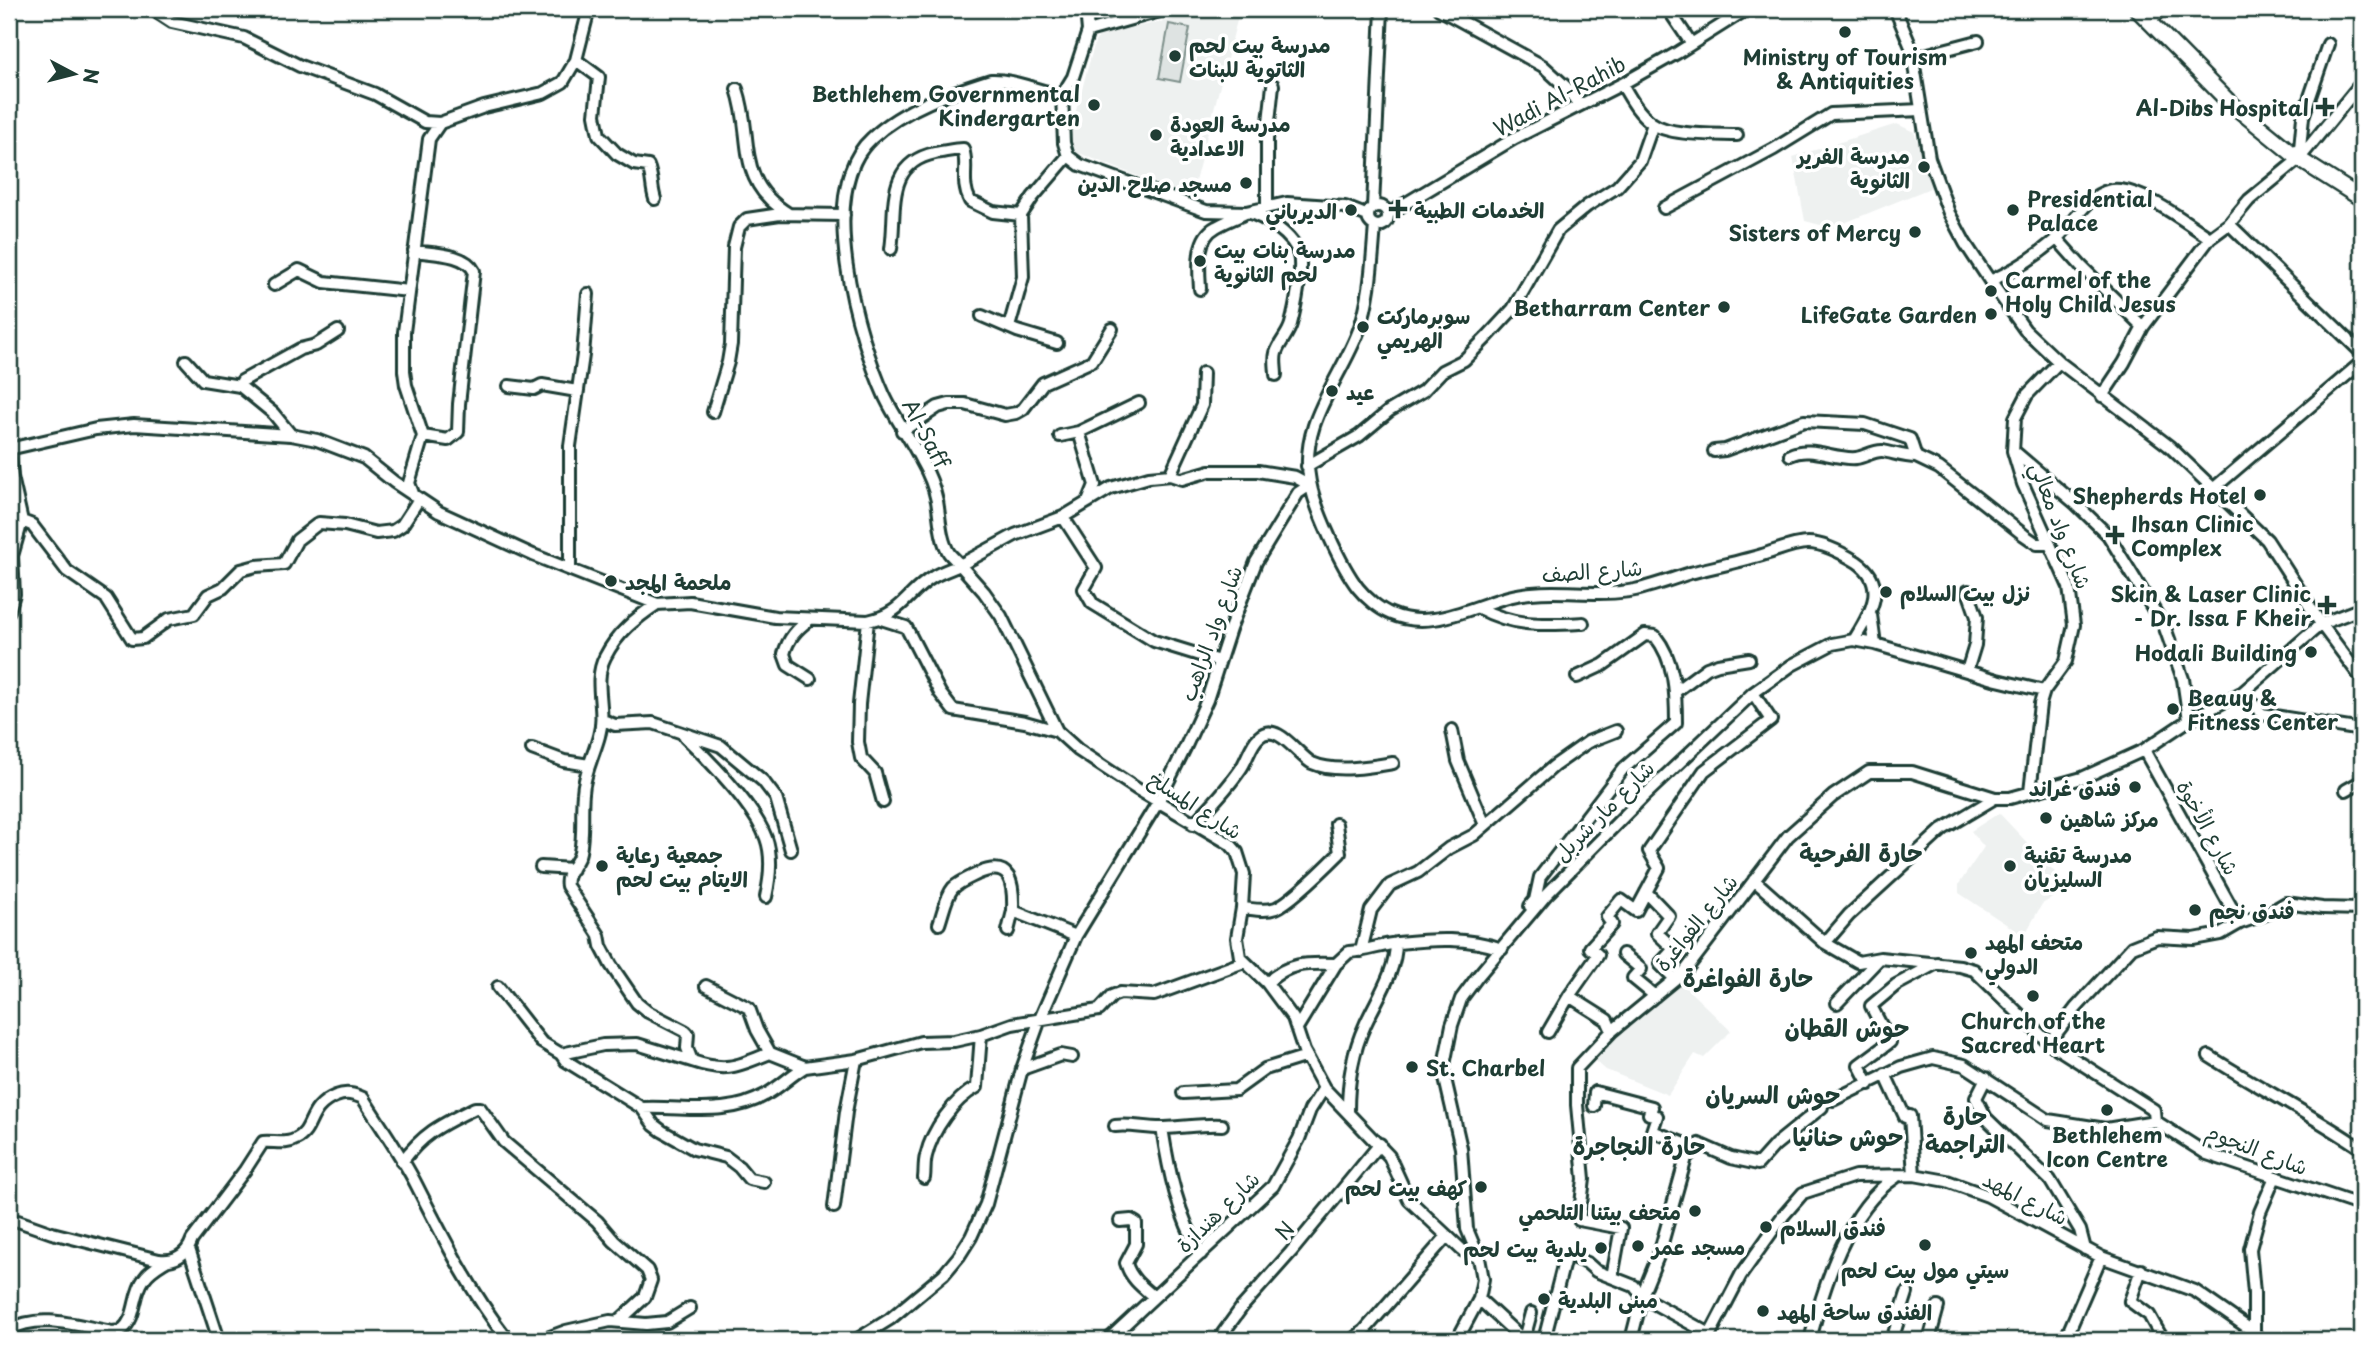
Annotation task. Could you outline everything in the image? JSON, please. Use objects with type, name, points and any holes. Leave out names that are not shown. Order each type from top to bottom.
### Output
[{"type":"main road","points":[[2137,9],[2228,102],[2299,159],[2362,199]]},
{"type":"street","points":[[152,9],[173,22],[252,41],[300,66],[374,94],[425,122],[440,123],[484,107],[543,93],[563,82],[576,60],[589,9]]},
{"type":"street","points":[[1086,9],[1088,31],[1073,77],[1062,95],[1064,143],[1068,156],[1080,165],[1206,211],[1247,212],[1287,203],[1324,204],[1345,207],[1372,217]]},
{"type":"street","points":[[1088,31],[1167,9]]},
{"type":"street","points":[[1310,485],[1307,447],[1317,414],[1358,332],[1364,311],[1372,217],[1382,9]]},
{"type":"street","points":[[1439,9],[1543,66],[1571,92],[1579,105]]},
{"type":"street","points":[[1668,9],[1691,43]]},
{"type":"street","name":"Wadi Al-Rahib","points":[[1372,217],[1385,223],[1388,214],[1515,138],[1622,84],[1747,9]]},
{"type":"street","points":[[1895,9],[1911,47],[1929,158],[1949,213],[1990,281],[2025,330],[2059,362],[2169,446],[2267,540],[2321,624],[2362,679]]},
{"type":"street","points":[[2148,22],[2162,9]]},
{"type":"street","points":[[1913,58],[1979,41]]},
{"type":"street","points":[[2299,159],[2303,117],[2328,44]]},
{"type":"street","points":[[576,60],[599,77],[595,115],[599,135],[617,154],[634,164],[648,166],[653,177],[651,188],[655,199]]},
{"type":"street","name":"Al-Saff","points":[[960,565],[949,553],[934,487],[902,431],[880,384],[852,293],[844,256],[844,215],[852,172],[871,139],[897,120],[928,103],[1000,79],[1062,95]]},
{"type":"street","points":[[2102,396],[2143,327],[2210,238],[2229,224],[2249,200],[2299,159],[2362,82]]},
{"type":"street","points":[[1622,84],[1636,107],[1653,124],[1681,132],[1737,135]]},
{"type":"street","points":[[1267,208],[1267,140],[1273,85]]},
{"type":"street","points":[[737,89],[743,106],[749,163],[767,196],[789,214]]},
{"type":"street","points":[[1664,208],[1774,149],[1831,114],[1920,110]]},
{"type":"street","points":[[417,498],[409,482],[423,436],[408,394],[404,371],[404,332],[429,139],[425,122]]},
{"type":"street","points":[[429,139],[440,123]]},
{"type":"street","points":[[1307,466],[1359,436],[1388,411],[1423,391],[1442,371],[1464,360],[1513,309],[1558,230],[1587,206],[1617,187],[1640,161],[1653,124]]},
{"type":"street","points":[[891,249],[895,194],[899,179],[906,168],[917,159],[929,155],[963,149],[964,181],[970,201],[993,212],[1021,215]]},
{"type":"street","points":[[1009,327],[1023,277],[1021,215],[1032,197],[1068,156]]},
{"type":"street","points":[[1990,281],[2008,274],[2057,239],[2087,204],[2108,190],[2137,195],[2210,238]]},
{"type":"street","points":[[1372,217],[1382,207],[1388,214]]},
{"type":"street","points":[[1200,289],[1199,262],[1206,235],[1215,227],[1247,212],[1270,221],[1295,246],[1300,255],[1300,264],[1291,325],[1276,353],[1276,375]]},
{"type":"street","points":[[713,412],[731,344],[735,236],[739,227],[747,219],[789,214],[844,215]]},
{"type":"street","points":[[2229,224],[2362,353]]},
{"type":"street","points":[[2057,239],[2143,327]]},
{"type":"street","points":[[414,251],[462,259],[470,263],[474,271],[458,432],[449,440],[423,436]]},
{"type":"street","points":[[274,285],[299,270],[324,282],[410,291]]},
{"type":"street","points":[[570,568],[570,446],[583,355],[588,294]]},
{"type":"street","points":[[982,316],[1057,343]]},
{"type":"street","points":[[902,431],[938,407],[949,404],[965,404],[1005,415],[1016,413],[1023,409],[1043,383],[1092,361],[1112,329]]},
{"type":"street","points":[[240,386],[242,381],[300,349],[316,345],[338,331]]},
{"type":"street","points":[[186,360],[203,380],[240,386],[273,413],[292,435]]},
{"type":"street","name":"شارع واد معالي","points":[[2030,792],[2040,704],[2044,691],[2066,661],[2074,625],[2069,587],[2023,484],[2013,451],[2015,418],[2027,395],[2059,362]]},
{"type":"street","points":[[2213,489],[2362,362]]},
{"type":"street","points":[[1171,475],[1202,405],[1203,373]]},
{"type":"street","points":[[509,386],[534,388],[542,385],[577,391]]},
{"type":"street","points":[[1060,436],[1079,432],[1139,403]]},
{"type":"street","points":[[1714,451],[1725,450],[1804,421],[1865,424],[1886,430],[1910,439],[1916,457]]},
{"type":"street","points":[[9,611],[14,594],[10,556],[22,521],[9,449],[96,429],[134,425],[292,435],[317,440],[364,458],[417,498],[474,529],[657,604],[690,603],[763,615],[810,619],[881,619],[894,613],[932,577],[1015,535],[1063,517],[1111,488]]},
{"type":"street","points":[[1079,432],[1095,485],[1088,503]]},
{"type":"street","points":[[1790,455],[1813,452],[1856,458],[1880,450],[1916,457],[1939,468],[2036,544],[2049,544]]},
{"type":"street","points":[[2013,451],[2077,504],[2108,536],[2165,628],[2183,680],[2189,720]]},
{"type":"street","points":[[388,478],[412,470]]},
{"type":"street","points":[[1095,485],[1111,488],[1149,477],[1171,475],[1182,479],[1210,471],[1258,471],[1295,477],[1310,485]]},
{"type":"street","name":"شارع الصف","points":[[1310,485],[1343,562],[1357,586],[1369,599],[1389,613],[1405,618],[1432,620],[1479,608],[1509,596],[1633,590],[1809,543],[1847,556],[1865,568],[1872,577],[1874,593],[1871,615],[1875,644]]},
{"type":"street","name":"شارع واد الراهب","points":[[856,1340],[890,1319],[944,1274],[959,1256],[985,1204],[1022,1069],[1040,1019],[1076,936],[1158,802],[1207,700],[1256,562],[1298,493],[1310,485]]},
{"type":"street","points":[[22,521],[32,525],[67,571],[106,598],[132,639],[143,638],[169,619],[194,614],[208,595],[223,588],[241,570],[284,564],[296,540],[319,523],[345,525],[376,533],[393,531],[402,525],[417,498]]},
{"type":"street","points":[[1063,517],[1096,568],[1084,589],[1091,603],[1154,641],[1219,661]]},
{"type":"street","name":"شارع المسلخ","points":[[960,565],[1001,616],[1058,731],[1079,750],[1193,824],[1230,844],[1237,852],[1244,874],[1238,949],[1244,962]]},
{"type":"street","points":[[1967,671],[1975,645],[1977,617],[1968,591]]},
{"type":"street","points":[[657,604],[633,620],[605,656],[599,688],[603,720],[583,792],[580,855],[566,880],[567,886],[599,935],[601,946],[620,981],[637,1003],[648,1012],[685,1031],[692,1061]]},
{"type":"street","points":[[1479,608],[1513,622],[1549,625],[1583,623]]},
{"type":"street","points":[[1825,943],[1849,915],[1943,829],[1995,798],[2010,798],[2082,778],[2144,750],[2189,720],[2243,692],[2321,624],[2362,608]]},
{"type":"street","points":[[1854,640],[1871,615]]},
{"type":"street","points":[[810,619],[796,630],[783,654],[788,665],[810,679]]},
{"type":"street","points":[[881,619],[906,627],[940,694],[953,710],[1038,724],[1058,731]]},
{"type":"street","points":[[868,621],[859,704],[858,742],[861,758],[875,773],[883,802]]},
{"type":"street","points":[[1518,930],[1519,921],[1535,900],[1540,877],[1623,769],[1676,723],[1676,691],[1668,656],[1655,636],[1645,635],[1603,665],[1577,677]]},
{"type":"street","name":"شارع مار شربل","points":[[1479,1299],[1482,1279],[1479,1258],[1467,1229],[1461,1149],[1443,1070],[1452,1025],[1461,999],[1546,895],[1643,797],[1753,693],[1802,659],[1832,644],[1854,640],[1875,644],[2044,691]]},
{"type":"street","points":[[1676,691],[1707,668],[1749,659]]},
{"type":"street","points":[[2243,692],[2263,714],[2362,730]]},
{"type":"street","points":[[1548,1032],[1598,955],[1590,948],[1612,924],[1607,917],[1621,900],[1636,911],[1660,868],[1649,851],[1704,771],[1771,719],[1753,693]]},
{"type":"street","points":[[603,720],[615,725],[653,723],[721,746],[763,781],[776,798],[791,850]]},
{"type":"street","points":[[1452,730],[1458,761],[1485,825]]},
{"type":"street","points":[[1361,951],[1371,910],[1390,885],[1418,872],[1450,848],[1474,835],[1554,766],[1588,742],[1616,731]]},
{"type":"street","points":[[1193,824],[1234,778],[1262,734],[1274,733],[1282,737],[1306,760],[1324,767],[1393,763]]},
{"type":"street","points":[[683,735],[732,787],[765,837],[770,860],[765,897]]},
{"type":"street","points":[[532,749],[564,761],[589,765]]},
{"type":"street","name":"شارع الأخوة","points":[[2144,750],[2240,923]]},
{"type":"street","name":"شارع الفواغرة","points":[[1612,1276],[1620,1228],[1578,1220],[1584,1179],[1577,1105],[1577,1068],[1612,1031],[1665,988],[1701,951],[1788,836],[1833,796],[1869,772],[1912,772],[1995,798]]},
{"type":"street","points":[[2346,790],[2362,781]]},
{"type":"street","points":[[1242,908],[1276,908],[1307,884],[1340,853],[1336,824]]},
{"type":"street","points":[[541,867],[572,869]]},
{"type":"street","points":[[939,923],[951,890],[960,883],[995,868],[1003,870],[1009,876],[1014,892],[1009,931]]},
{"type":"street","name":"شارع الفواغرة","points":[[1754,880],[1825,943],[1858,962],[1880,958],[1960,965],[1974,970],[2049,1043]]},
{"type":"street","points":[[1646,892],[1669,916],[1657,933],[1674,948],[1660,964],[1675,979]]},
{"type":"street","points":[[2049,1043],[2066,1019],[2132,947],[2157,937],[2194,939],[2221,934],[2240,923],[2269,914],[2286,903],[2322,908],[2362,909]]},
{"type":"street","points":[[1013,911],[1076,936]]},
{"type":"street","points":[[1297,1028],[1336,964],[1349,951],[1396,943],[1464,940],[1482,942],[1502,949]]},
{"type":"street","points":[[1348,1111],[1348,1088],[1354,1054],[1395,961],[1396,943]]},
{"type":"street","points":[[1623,954],[1641,969],[1633,978],[1655,996]]},
{"type":"street","points":[[1837,1003],[1880,958]]},
{"type":"street","points":[[642,1108],[694,1111],[727,1109],[764,1096],[805,1067],[856,1060],[921,1042],[954,1041],[1012,1024],[1099,1010],[1112,996],[1120,993],[1154,995],[1244,962],[1267,983],[1293,1018],[1307,1056],[1324,1088],[1380,1144],[1393,1163],[1409,1200],[1462,1250],[1479,1258]]},
{"type":"street","points":[[1870,1084],[1858,1065],[1890,1042],[1871,1006],[1896,985],[1937,963]]},
{"type":"street","points":[[1267,983],[1290,966],[1336,964]]},
{"type":"street","points":[[706,986],[749,1009],[770,1053],[805,1067]]},
{"type":"street","points":[[498,987],[541,1042],[561,1054],[566,1061],[642,1108],[662,1131],[694,1149],[726,1157],[749,1179],[764,1182]]},
{"type":"street","points":[[1569,996],[1607,1020],[1612,1031]]},
{"type":"street","points":[[924,1178],[926,1156],[940,1124],[964,1093],[977,1087],[981,1035]]},
{"type":"street","name":"شارع النجوم","points":[[2049,1043],[2154,1110],[2155,1121],[2207,1154],[2362,1206]]},
{"type":"street","points":[[561,1054],[603,1045],[638,1044],[709,1066],[731,1068],[770,1053]]},
{"type":"street","points":[[1022,1069],[1062,1055],[1072,1057]]},
{"type":"street","points":[[1183,1093],[1236,1090],[1265,1069],[1307,1056]]},
{"type":"street","points":[[2209,1056],[2246,1080],[2326,1123],[2362,1149]]},
{"type":"street","points":[[1833,1100],[1901,1067],[1933,1058],[1964,1065],[2048,1120],[2106,1129],[2155,1121]]},
{"type":"street","points":[[834,1207],[846,1112],[856,1060]]},
{"type":"street","points":[[1885,1074],[1905,1117],[1910,1116],[1914,1175]]},
{"type":"street","points":[[1986,1078],[1976,1098],[1986,1118],[2050,1180],[2080,1230],[2085,1249]]},
{"type":"street","name":"شارع هندازة","points":[[1108,1340],[1273,1186],[1299,1139],[1310,1110],[1324,1088]]},
{"type":"street","points":[[1594,1106],[1595,1092],[1652,1107],[1650,1114],[1657,1116],[1652,1131],[1731,1158],[1758,1164],[1775,1145],[1822,1107]]},
{"type":"street","points":[[9,1330],[31,1320],[121,1331],[133,1317],[144,1278],[166,1261],[178,1258],[189,1249],[192,1240],[263,1142],[294,1141],[303,1134],[318,1106],[348,1093],[363,1098],[483,1307],[508,1340]]},
{"type":"street","points":[[402,1162],[421,1138],[431,1131],[475,1108],[480,1108],[504,1142],[597,1221],[614,1241],[647,1270],[651,1280],[645,1297],[619,1321]]},
{"type":"street","points":[[1115,1126],[1133,1124],[1162,1128],[1222,1125]]},
{"type":"street","points":[[1162,1128],[1170,1177],[1187,1231],[1202,1254]]},
{"type":"street","name":"N","points":[[1218,1340],[1242,1307],[1380,1144]]},
{"type":"street","points":[[1631,1340],[1686,1158],[1697,1146]]},
{"type":"street","name":"شارع المهد","points":[[1708,1337],[1741,1275],[1783,1216],[1803,1194],[1855,1176],[1914,1175],[1947,1181],[1989,1196],[2101,1257],[2196,1291],[2257,1336]]},
{"type":"street","points":[[1810,1340],[1827,1283],[1848,1233],[1869,1199],[1881,1186],[1896,1177]]},
{"type":"street","points":[[2257,1336],[2250,1249],[2260,1212],[2275,1177]]},
{"type":"street","points":[[1120,1221],[1131,1220],[1136,1223],[1136,1244],[1126,1263],[1128,1271],[1140,1286],[1154,1297]]},
{"type":"street","points":[[18,1221],[52,1233],[166,1261]]},
{"type":"street","points":[[1352,1340],[1364,1331],[1447,1236]]},
{"type":"street","points":[[189,1249],[219,1340]]},
{"type":"street","points":[[1544,1340],[1565,1258],[1570,1256],[1587,1263],[1596,1271],[1634,1286],[1644,1298],[1708,1337]]},
{"type":"street","points":[[2065,1340],[2101,1257]]},
{"type":"street","points":[[2141,1270],[2130,1301],[2149,1315],[2163,1340]]},
{"type":"street","points":[[1892,1340],[1907,1293]]},
{"type":"street","points":[[1457,1340],[1479,1299],[1526,1340]]},
{"type":"street","points":[[1929,1340],[1938,1307]]},
{"type":"street","points":[[542,1340],[566,1331],[611,1321],[646,1324],[667,1322],[691,1308]]},
{"type":"street","points":[[1526,1340],[1531,1314]]},
{"type":"shaded area","points":[[1224,9],[1240,9],[1191,197],[1076,152],[1072,141],[1072,125],[1095,42],[1101,34]]},
{"type":"shaded area","points":[[1169,24],[1190,28],[1180,82],[1159,78]]},
{"type":"shaded area","points":[[1897,124],[1914,132],[1935,186],[1832,228],[1805,221],[1793,157]]},
{"type":"shaded area","name":"مدرسة تقنية السليزيان","points":[[1999,813],[2070,888],[2042,904],[2024,936],[1959,893],[1959,884],[1984,847],[1971,831]]},
{"type":"shaded area","points":[[1678,980],[1731,1031],[1704,1058],[1695,1054],[1668,1095],[1606,1070],[1591,1057],[1640,1011]]},
{"type":"place","name":"Ministry of Tourism & Antiquities","points":[[1845,32]]},
{"type":"place","name":"مدرسة بيت لحم الثاتوية للبنات","points":[[1175,56]]},
{"type":"place","name":"Bethlehem Governmental Kindergarten","points":[[1094,105]]},
{"type":"place","name":"Al-Dibs Hospital","points":[[2325,107]]},
{"type":"place","name":"مدرسة العودة الاعدادية","points":[[1156,135]]},
{"type":"place","name":"مدرسة الفرير الثانوية","points":[[1924,167]]},
{"type":"place","name":"مسجد صلاح الدين","points":[[1246,183]]},
{"type":"place","name":"الخدمات الطبية","points":[[1398,209]]},
{"type":"place","name":"الديرباني","points":[[1351,210]]},
{"type":"place","name":"Presidential Palace","points":[[2013,210]]},
{"type":"place","name":"Sisters of Mercy","points":[[1915,232]]},
{"type":"place","name":"مدرسة بنات بيت لحم الثانوية","points":[[1200,261]]},
{"type":"place","name":"Carmel of the Holy Child Jesus","points":[[1991,291]]},
{"type":"place","name":"Betharram Center","points":[[1724,307]]},
{"type":"place","name":"LifeGate Garden","points":[[1991,314]]},
{"type":"place","name":"سوبرماركت الهريمي","points":[[1363,327]]},
{"type":"place","name":"عيد","points":[[1332,391]]},
{"type":"place","name":"Shepherds Hotel","points":[[2260,495]]},
{"type":"place","name":"Ihsan Clinic Complex","points":[[2115,535]]},
{"type":"place","name":"ملحمة المجد","points":[[611,581]]},
{"type":"place","name":"نزل بيت السلام","points":[[1886,592]]},
{"type":"place","name":"Skin & Laser Clinic - Dr. Issa F Kheir","points":[[2327,605]]},
{"type":"place","name":"Hodali Building","points":[[2311,652]]},
{"type":"place","name":"Beauy & Fitness Center","points":[[2173,709]]},
{"type":"place","name":"فندق غراند","points":[[2135,787]]},
{"type":"place","name":"مركز شاهين","points":[[2046,818]]},
{"type":"place","name":"جمعية رعاية الايتام بيت لحم","points":[[602,866]]},
{"type":"place","name":"مدرسة تقنية السليزيان","points":[[2010,866]]},
{"type":"place","name":"فندق نجم","points":[[2195,910]]},
{"type":"place","name":"متحف المهد الدولي","points":[[1971,953]]},
{"type":"place","name":"Church of the Sacred Heart","points":[[2033,996]]},
{"type":"place","name":"St. Charbel","points":[[1412,1067]]},
{"type":"place","name":"Bethlehem Icon Centre","points":[[2107,1110]]},
{"type":"place","name":"كهف بيت لحم","points":[[1481,1187]]},
{"type":"place","name":"متحف بيتنا التلحمي","points":[[1695,1211]]},
{"type":"place","name":"فندق السلام","points":[[1766,1227]]},
{"type":"place","name":"سيتي مول بيت لحم","points":[[1925,1245]]},
{"type":"place","name":"مسجد عمر","points":[[1638,1246]]},
{"type":"place","name":"يلدية بيت لحم","points":[[1601,1248]]},
{"type":"place","name":"مبنى البلدية","points":[[1544,1299]]},
{"type":"place","name":"الفندق ساحة المهد","points":[[1763,1311]]},
{"type":"district","name":"حارة الفرحية","points":[[1861,852]]},
{"type":"district","name":"حارة الفواغرة","points":[[1748,977]]},
{"type":"district","name":"حوش القطان","points":[[1847,1027]]},
{"type":"district","name":"حوش السريان","points":[[1773,1094]]},
{"type":"district","name":"حارة التراجمة","points":[[1965,1129]]},
{"type":"district","name":"حوش حنانيا","points":[[1848,1136]]},
{"type":"district","name":"حارة النجاجرة","points":[[1639,1145]]}]
